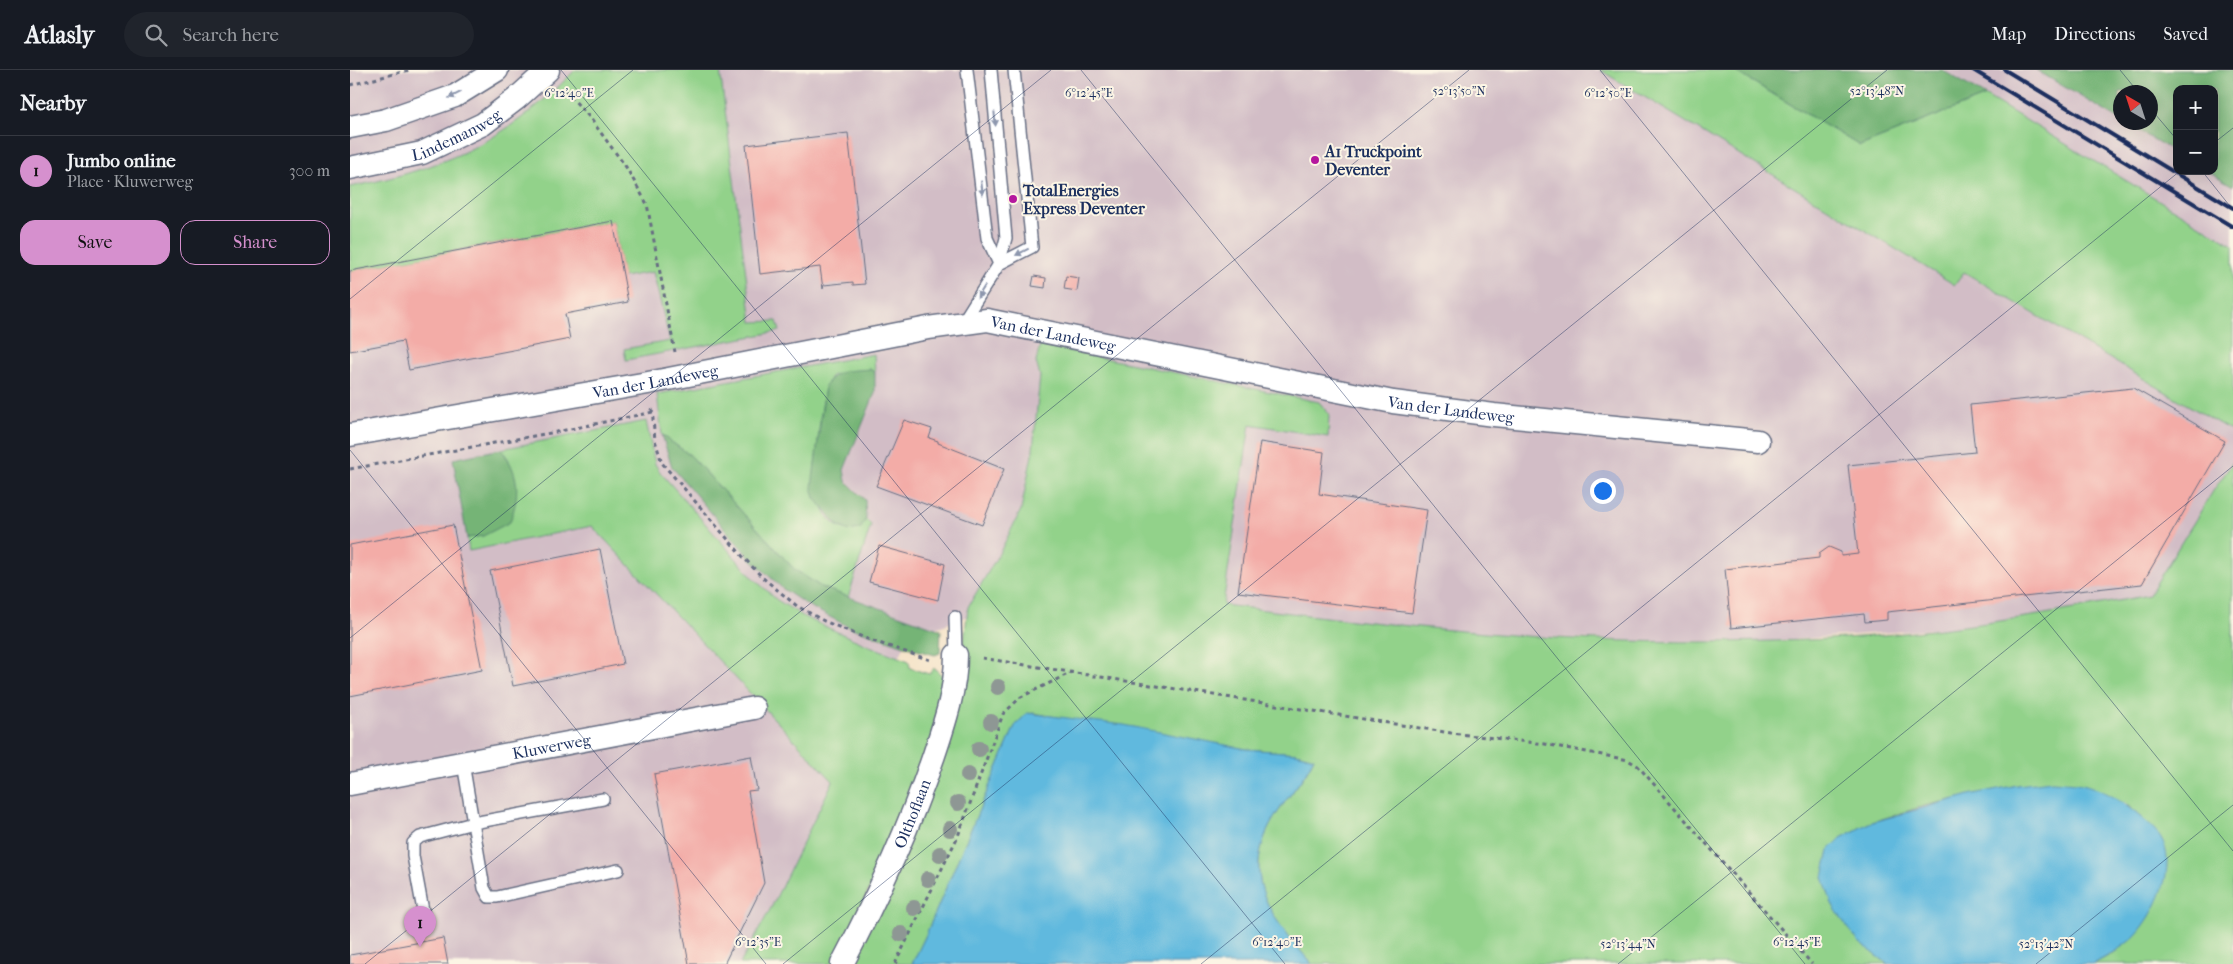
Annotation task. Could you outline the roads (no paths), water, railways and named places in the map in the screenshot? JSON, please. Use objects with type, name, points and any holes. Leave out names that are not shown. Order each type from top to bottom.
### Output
[{"type":"street","name":"Lindemanweg","points":[[350,127],[386,120],[455,96],[497,70]]},
{"type":"street","name":"Lindemanweg","points":[[350,168],[422,153],[483,124],[523,93],[548,70]]},
{"type":"street","name":"Van der Landeweg","points":[[350,435],[680,377],[962,323],[987,320],[1393,402],[1494,415],[1758,441]]},
{"type":"street","name":"Olthoflaan","points":[[842,964],[881,889],[922,790],[948,713],[956,662]]},
{"type":"street","name":"Kluwerweg","points":[[350,784],[754,708]]},
{"type":"lane","points":[[967,70],[988,238],[999,264]]},
{"type":"lane","points":[[962,323],[999,264],[1006,238],[991,70]]},
{"type":"lane","points":[[999,264],[1032,247],[1014,70]]},
{"type":"lane","points":[[955,616],[956,662]]},
{"type":"lane","points":[[463,763],[484,888],[489,897],[497,897],[618,870]]},
{"type":"lane","points":[[424,916],[412,856],[413,843],[420,837],[473,823],[603,799]]},
{"type":"water","points":[[1027,713],[1124,725],[1246,749],[1296,753],[1314,758],[1306,773],[1276,815],[1265,837],[1259,858],[1259,877],[1272,913],[1312,964],[912,964],[1015,726]]},
{"type":"water","points":[[2052,781],[2086,785],[2114,797],[2152,827],[2160,836],[2165,848],[2167,861],[2166,875],[2157,903],[2150,916],[2134,937],[2104,958],[2093,964],[1888,964],[1859,942],[1832,904],[1823,877],[1829,850],[1841,838],[1869,823],[1973,794],[2018,785]]},
{"type":"railway","points":[[1973,70],[2233,227]]},
{"type":"railway","points":[[2005,70],[2233,208]]},
{"type":"place","name":"A1 Truckpoint Deventer","points":[[1315,160]]},
{"type":"place","name":"TotalEnergies Express Deventer","points":[[1013,199]]},
{"type":"place","name":"Jumbo online","points":[[420,947]]}]
